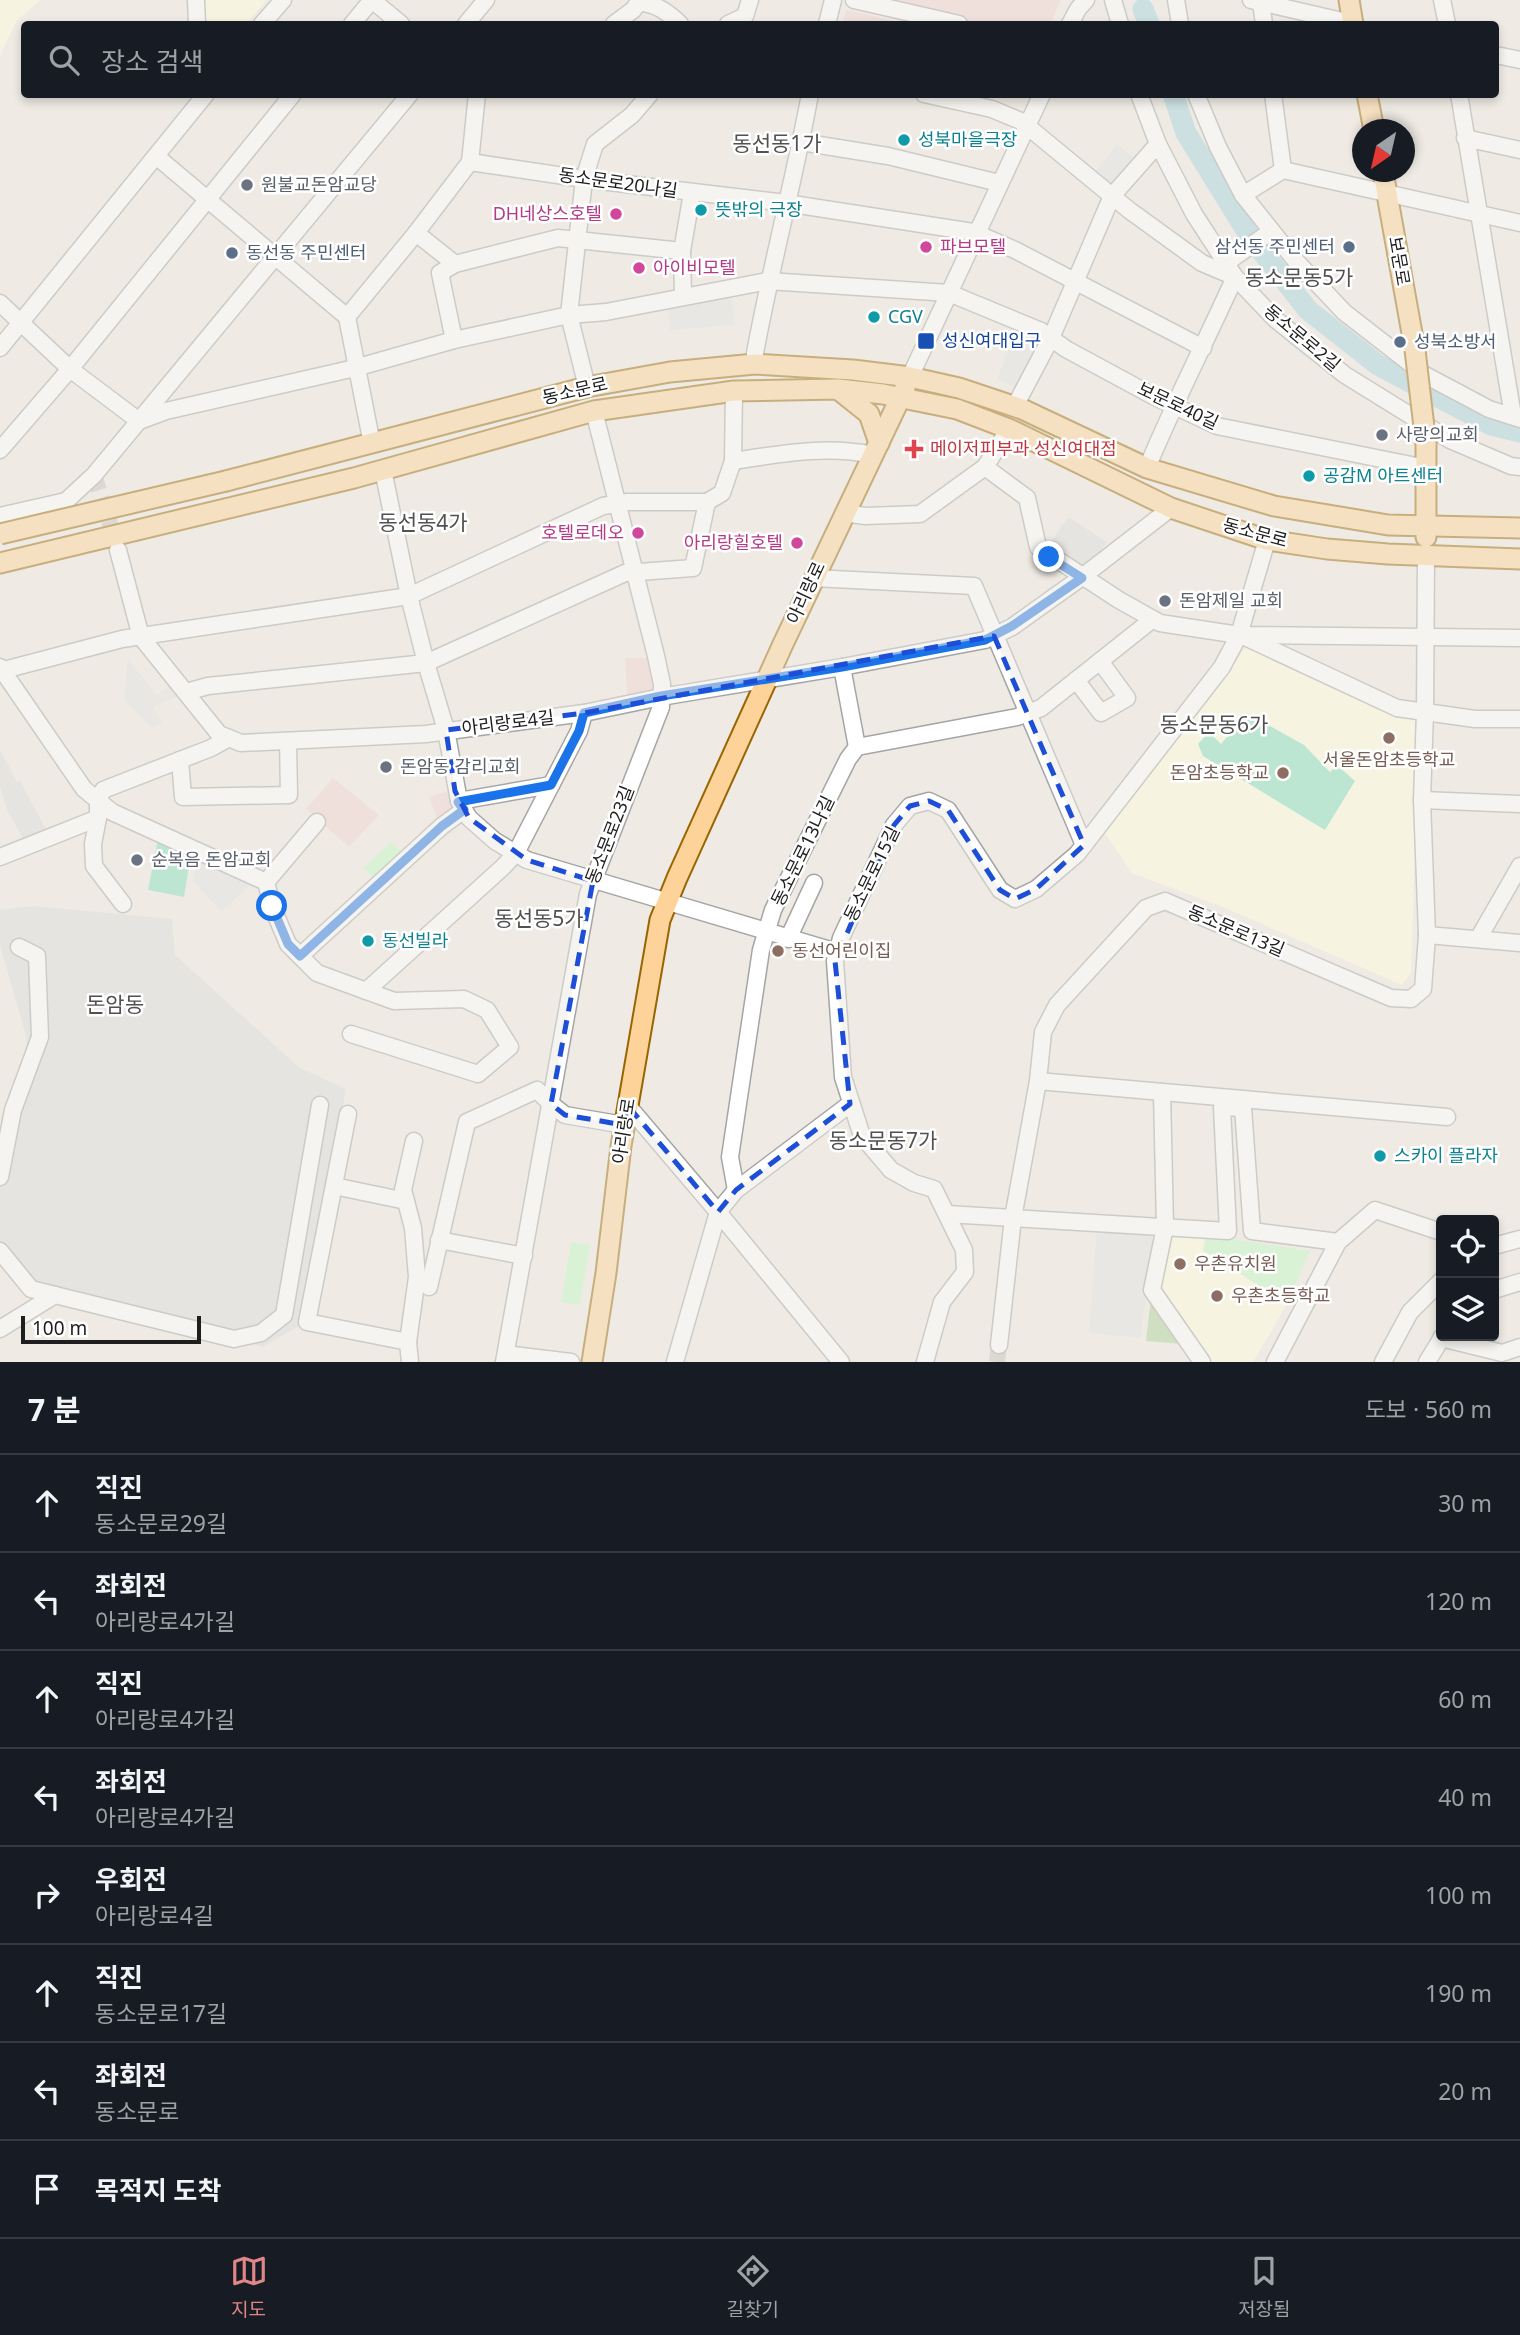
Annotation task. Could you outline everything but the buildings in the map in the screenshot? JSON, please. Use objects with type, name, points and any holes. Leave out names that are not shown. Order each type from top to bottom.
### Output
[{"type":"main road","points":[[1349,0],[1353,21]]},
{"type":"main road","points":[[1368,98],[1372,119]]},
{"type":"main road","name":"보문로","points":[[1385,182],[1415,350],[1426,444],[1426,468]]},
{"type":"main road","name":"동소문로","points":[[0,534],[226,481],[587,387],[670,372],[755,364],[853,370],[910,377],[960,388],[1015,406],[1147,468],[1274,506],[1388,525],[1520,528]]},
{"type":"main road","name":"아리랑로","points":[[592,1362],[626,1115],[655,945],[666,902],[813,578],[910,377]]},
{"type":"main road","points":[[838,389],[869,414],[876,449]]},
{"type":"main road","name":"동소문로","points":[[0,563],[383,470],[594,411],[734,391],[838,389],[900,397],[957,409],[1009,429],[1171,508],[1266,540],[1327,549],[1520,559]]},
{"type":"main road","points":[[1426,468],[1426,554]]},
{"type":"street","points":[[196,0],[197,21]]},
{"type":"street","points":[[265,21],[283,0]]},
{"type":"street","points":[[354,21],[372,0],[397,21]]},
{"type":"street","points":[[469,21],[486,0]]},
{"type":"street","points":[[734,21],[745,16],[750,0]]},
{"type":"street","points":[[828,21],[833,0]]},
{"type":"street","points":[[854,0],[946,21]]},
{"type":"street","points":[[1113,0],[1118,21]]},
{"type":"street","points":[[1176,0],[1180,21]]},
{"type":"street","points":[[1441,0],[1446,21]]},
{"type":"street","points":[[1256,1],[1341,21]]},
{"type":"street","points":[[1256,1],[1263,21]]},
{"type":"street","points":[[618,21],[648,2],[677,21]]},
{"type":"street","points":[[1072,21],[1084,2]]},
{"type":"street","points":[[1077,21],[1084,2]]},
{"type":"street","points":[[1499,56],[1520,60]]},
{"type":"street","points":[[0,348],[200,98]]},
{"type":"street","points":[[0,450],[70,369],[290,98]]},
{"type":"street","points":[[0,516],[66,501],[94,475],[407,98]]},
{"type":"street","points":[[347,317],[470,162],[477,98]]},
{"type":"street","points":[[587,387],[569,315],[584,179],[595,144],[644,98]]},
{"type":"street","points":[[755,364],[768,281],[802,142],[809,98]]},
{"type":"street","points":[[942,98],[992,109],[1025,124],[1112,196],[1202,263],[1235,277],[1203,348],[1173,405],[1147,468]]},
{"type":"street","points":[[976,233],[1035,98]]},
{"type":"street","points":[[910,377],[967,256],[995,182],[1040,98]]},
{"type":"street","name":"동소문로2길","points":[[1141,98],[1158,144],[1194,214],[1235,277],[1275,319],[1345,375],[1450,440],[1511,466],[1520,467]]},
{"type":"street","points":[[1198,98],[1218,147],[1243,195],[1270,232],[1344,312],[1425,374],[1489,409],[1517,418],[1459,98]]},
{"type":"street","points":[[1274,98],[1283,170]]},
{"type":"street","points":[[1465,138],[1520,150]]},
{"type":"street","points":[[802,142],[888,156],[995,182]]},
{"type":"street","points":[[1015,406],[1051,338],[1112,196],[1158,144]]},
{"type":"street","points":[[156,156],[347,317],[372,444]]},
{"type":"street","name":"동소문로20나길","points":[[470,162],[584,179],[786,203],[976,233],[1015,250],[1203,348]]},
{"type":"street","points":[[1243,195],[1283,170],[1520,223]]},
{"type":"street","points":[[683,296],[682,251],[692,193]]},
{"type":"street","points":[[1226,263],[1270,232]]},
{"type":"street","points":[[416,233],[455,264]]},
{"type":"street","points":[[454,340],[440,273],[455,264],[558,238],[682,251]]},
{"type":"street","name":"보문로40길","points":[[139,421],[166,411],[355,368],[454,340],[569,315],[606,312],[768,281],[949,293],[1041,331],[1066,349],[1217,426],[1426,468]]},
{"type":"street","points":[[0,303],[70,369],[139,421]]},
{"type":"street","points":[[266,882],[117,814],[98,809],[1,669],[122,639],[409,596],[603,506],[617,503],[707,502],[722,493],[733,461],[734,391]]},
{"type":"street","name":"동소문로23길","points":[[505,1358],[588,894],[661,707],[662,684],[656,656],[594,411]]},
{"type":"street","points":[[844,513],[864,516],[920,514],[985,467],[1009,429]]},
{"type":"street","points":[[733,461],[807,451],[876,449]]},
{"type":"street","points":[[985,467],[1027,498],[1038,547],[1082,578],[1160,623],[1239,635],[1520,638]]},
{"type":"street","points":[[383,470],[409,596],[446,730],[461,806],[469,818],[495,841],[527,860],[837,952]]},
{"type":"street","points":[[186,692],[208,685],[426,663],[625,573],[693,568],[707,502]]},
{"type":"street","name":"아리랑로4길","points":[[229,738],[241,743],[426,734],[584,713],[661,696],[842,667],[985,640],[1012,626],[1082,578],[1171,508]]},
{"type":"street","name":"동소문로15길","points":[[925,1362],[942,1302],[965,1272],[964,1250],[934,1189],[891,1170],[862,1136],[850,1104],[844,1077],[835,961],[841,938],[894,825],[910,806],[929,801],[948,810],[1000,890],[1015,899],[1036,890],[1077,854],[1222,667],[1239,635],[1266,540]]},
{"type":"street","points":[[118,550],[141,637],[219,734],[229,738]]},
{"type":"street","name":"동소문로13길","points":[[1038,1082],[1043,1032],[1057,1005],[1146,908],[1165,901],[1391,998],[1411,999],[1423,989],[1427,934],[1422,800],[1426,554]]},
{"type":"street","points":[[813,578],[974,586],[1084,845]]},
{"type":"street","points":[[842,667],[857,747],[1017,717],[1041,708],[1153,619]]},
{"type":"street","points":[[1239,635],[1397,708],[1475,719],[1520,719]]},
{"type":"street","points":[[1076,680],[1101,713],[1127,698],[1100,661]]},
{"type":"street","points":[[366,991],[516,853],[579,731],[584,713]]},
{"type":"street","points":[[123,904],[94,866],[93,844],[103,790],[211,748],[229,738]]},
{"type":"street","points":[[180,760],[183,797],[289,795],[288,741]]},
{"type":"street","name":"동소문로13나길","points":[[736,1190],[730,1157],[761,950],[773,911],[848,759],[857,747]]},
{"type":"street","points":[[300,956],[461,806],[551,785]]},
{"type":"street","points":[[1422,800],[1520,804]]},
{"type":"street","points":[[0,857],[98,809]]},
{"type":"street","points":[[266,882],[317,822]]},
{"type":"street","points":[[1478,939],[1520,866]]},
{"type":"street","points":[[266,882],[272,906],[288,944],[317,973],[394,1001],[464,999],[487,1010],[510,1047],[478,1074],[351,1034]]},
{"type":"street","points":[[788,939],[814,883]]},
{"type":"street","points":[[1427,934],[1520,943]]},
{"type":"street","points":[[0,1177],[13,1110],[40,1037],[37,956],[19,947]]},
{"type":"street","points":[[999,1345],[1013,1218],[1038,1082],[1447,1117]]},
{"type":"street","points":[[429,1287],[467,1122],[537,1090],[565,1115],[626,1115],[718,1212],[841,1362]]},
{"type":"street","points":[[1162,1092],[1166,1227],[1152,1290],[1202,1362]]},
{"type":"street","points":[[676,1362],[718,1212],[736,1190],[850,1104]]},
{"type":"street","points":[[947,1214],[1228,1231],[1222,1107],[1243,1108],[1252,1231],[1338,1242]]},
{"type":"street","points":[[0,1251],[31,1289],[234,1339],[261,1333],[284,1315],[319,1111],[347,1119],[307,1322],[408,1342]]},
{"type":"street","points":[[410,1362],[408,1342],[417,1277],[413,1228],[403,1190],[414,1141]]},
{"type":"street","points":[[334,1186],[406,1201]]},
{"type":"street","points":[[1275,1362],[1338,1242],[1375,1210],[1436,1230]]},
{"type":"street","points":[[1499,1245],[1520,1239]]},
{"type":"street","points":[[439,1240],[524,1256]]},
{"type":"street","points":[[1499,1288],[1520,1282]]},
{"type":"street","points":[[1383,1362],[1410,1312],[1436,1286]]},
{"type":"street","points":[[0,1329],[55,1295]]},
{"type":"street","points":[[1427,1362],[1440,1341]]},
{"type":"street","points":[[1457,1341],[1502,1353],[1520,1347]]},
{"type":"street","points":[[505,1358],[571,1362]]},
{"type":"highlighted area","points":[[994,636],[1084,845],[1036,889],[1015,899],[1000,890],[948,810],[929,801],[910,806],[894,825],[835,961],[850,1104],[736,1190],[718,1212],[628,1106],[624,1125],[565,1115],[551,1104],[593,881],[527,860],[469,818],[455,791],[446,730],[584,713]]},
{"type":"shaded area","points":[[0,0],[41,0],[17,20],[0,56]]},
{"type":"shaded area","points":[[205,0],[266,0],[248,21],[205,21]]},
{"type":"shaded area","points":[[858,0],[1061,0],[1051,21],[961,21]]},
{"type":"shaded area","points":[[846,10],[895,21],[843,21]]},
{"type":"shaded area","points":[[1117,144],[1134,158],[1111,187],[1094,173]]},
{"type":"shaded area","points":[[731,289],[735,325],[670,330],[667,301]]},
{"type":"shaded area","points":[[1012,342],[1038,354],[1021,390],[997,379]]},
{"type":"shaded area","points":[[1068,517],[1107,542],[1096,558],[1090,559],[1084,567],[1079,567],[1048,546]]},
{"type":"shaded area","name":"돈암초등학교","points":[[1248,645],[1419,716],[1411,972],[1402,985],[1223,907],[1132,873],[1103,830]]},
{"type":"shaded area","points":[[625,658],[655,658],[661,697],[628,704]]},
{"type":"shaded area","points":[[128,659],[156,695],[172,684],[181,695],[153,707],[162,722],[152,728],[124,699]]},
{"type":"shaded area","points":[[0,750],[46,829],[24,840],[7,810],[0,786]]},
{"type":"shaded area","points":[[333,778],[379,815],[349,847],[306,809]]},
{"type":"shaded area","points":[[453,790],[462,810],[440,826],[429,797]]},
{"type":"shaded area","points":[[198,852],[258,878],[221,912],[193,881]]},
{"type":"shaded area","points":[[33,906],[172,919],[175,955],[300,1068],[346,1089],[302,1324],[263,1347],[31,1289],[0,1253],[0,1165],[27,1039],[0,945],[0,910]]},
{"type":"shaded area","points":[[1097,1228],[1153,1233],[1141,1338],[1089,1333]]},
{"type":"shaded area","name":"우촌초등학교","points":[[1167,1230],[1206,1235],[1204,1251],[1287,1304],[1253,1362],[1211,1362],[1205,1358],[1154,1289]]},
{"type":"green space","points":[[1247,713],[1304,745],[1330,772],[1337,765],[1355,781],[1325,830],[1203,756],[1198,744],[1209,732],[1221,744]]},
{"type":"green space","points":[[158,839],[191,853],[184,897],[148,890]]},
{"type":"green space","points":[[391,842],[407,857],[377,883],[364,867]]},
{"type":"green space","points":[[1206,1235],[1310,1251],[1287,1304],[1203,1250]]},
{"type":"green space","points":[[571,1242],[590,1245],[580,1305],[561,1302]]},
{"type":"green space","points":[[1151,1298],[1183,1344],[1146,1341]]},
{"type":"waterway","points":[[1143,9],[1148,21]]},
{"type":"waterway","points":[[1174,98],[1186,133],[1249,235],[1308,310],[1378,365],[1491,425],[1520,432]]},
{"type":"tunnel","points":[[94,475],[117,546]]},
{"type":"tunnel","points":[[997,1362],[999,1345]]},
{"type":"place","name":"성북마을극장","points":[[904,140]]},
{"type":"place","name":"원불교돈암교당","points":[[247,185]]},
{"type":"place","name":"뜻밖의 극장","points":[[701,210]]},
{"type":"place","name":"DH네상스호텔","points":[[616,214]]},
{"type":"place","name":"파브모텔","points":[[926,247]]},
{"type":"place","name":"삼선동 주민센터","points":[[1349,247]]},
{"type":"place","name":"동선동 주민센터","points":[[232,253]]},
{"type":"place","name":"아이비모텔","points":[[639,268]]},
{"type":"place","name":"CGV","points":[[874,317]]},
{"type":"place","name":"성신여대입구","points":[[926,341]]},
{"type":"place","name":"성북소방서","points":[[1400,342]]},
{"type":"place","name":"사랑의교회","points":[[1382,435]]},
{"type":"place","name":"메이저피부과 성신여대점","points":[[914,449]]},
{"type":"place","name":"공감M 아트센터","points":[[1309,476]]},
{"type":"place","name":"호텔로데오","points":[[638,533]]},
{"type":"place","name":"아리랑힐호텔","points":[[797,543]]},
{"type":"place","name":"돈암제일 교회","points":[[1165,601]]},
{"type":"place","name":"서울돈암초등학교","points":[[1389,738]]},
{"type":"place","name":"돈암동 감리교회","points":[[386,767]]},
{"type":"place","name":"돈암초등학교","points":[[1283,773]]},
{"type":"place","name":"순복음 돈암교회","points":[[137,860]]},
{"type":"place","name":"동선빌라","points":[[368,941]]},
{"type":"place","name":"동선어린이집","points":[[778,951]]},
{"type":"place","name":"스카이 플라자","points":[[1380,1156]]},
{"type":"place","name":"우촌유치원","points":[[1180,1264]]},
{"type":"place","name":"우촌초등학교","points":[[1217,1296]]},
{"type":"district","name":"동선동1가","points":[[777,144]]},
{"type":"district","name":"동소문동5가","points":[[1299,278]]},
{"type":"district","name":"동선동4가","points":[[423,523]]},
{"type":"district","name":"동소문동6가","points":[[1214,725]]},
{"type":"district","name":"동선동5가","points":[[539,919]]},
{"type":"district","name":"돈암동","points":[[115,1005]]},
{"type":"district","name":"동소문동7가","points":[[883,1141]]},
{"type":"route","points":[[272,906],[288,944],[300,956],[442,826],[464,810],[458,802],[551,785],[579,731],[584,713],[661,696],[842,667],[985,640],[1012,626],[1082,578],[1049,557]]}]
